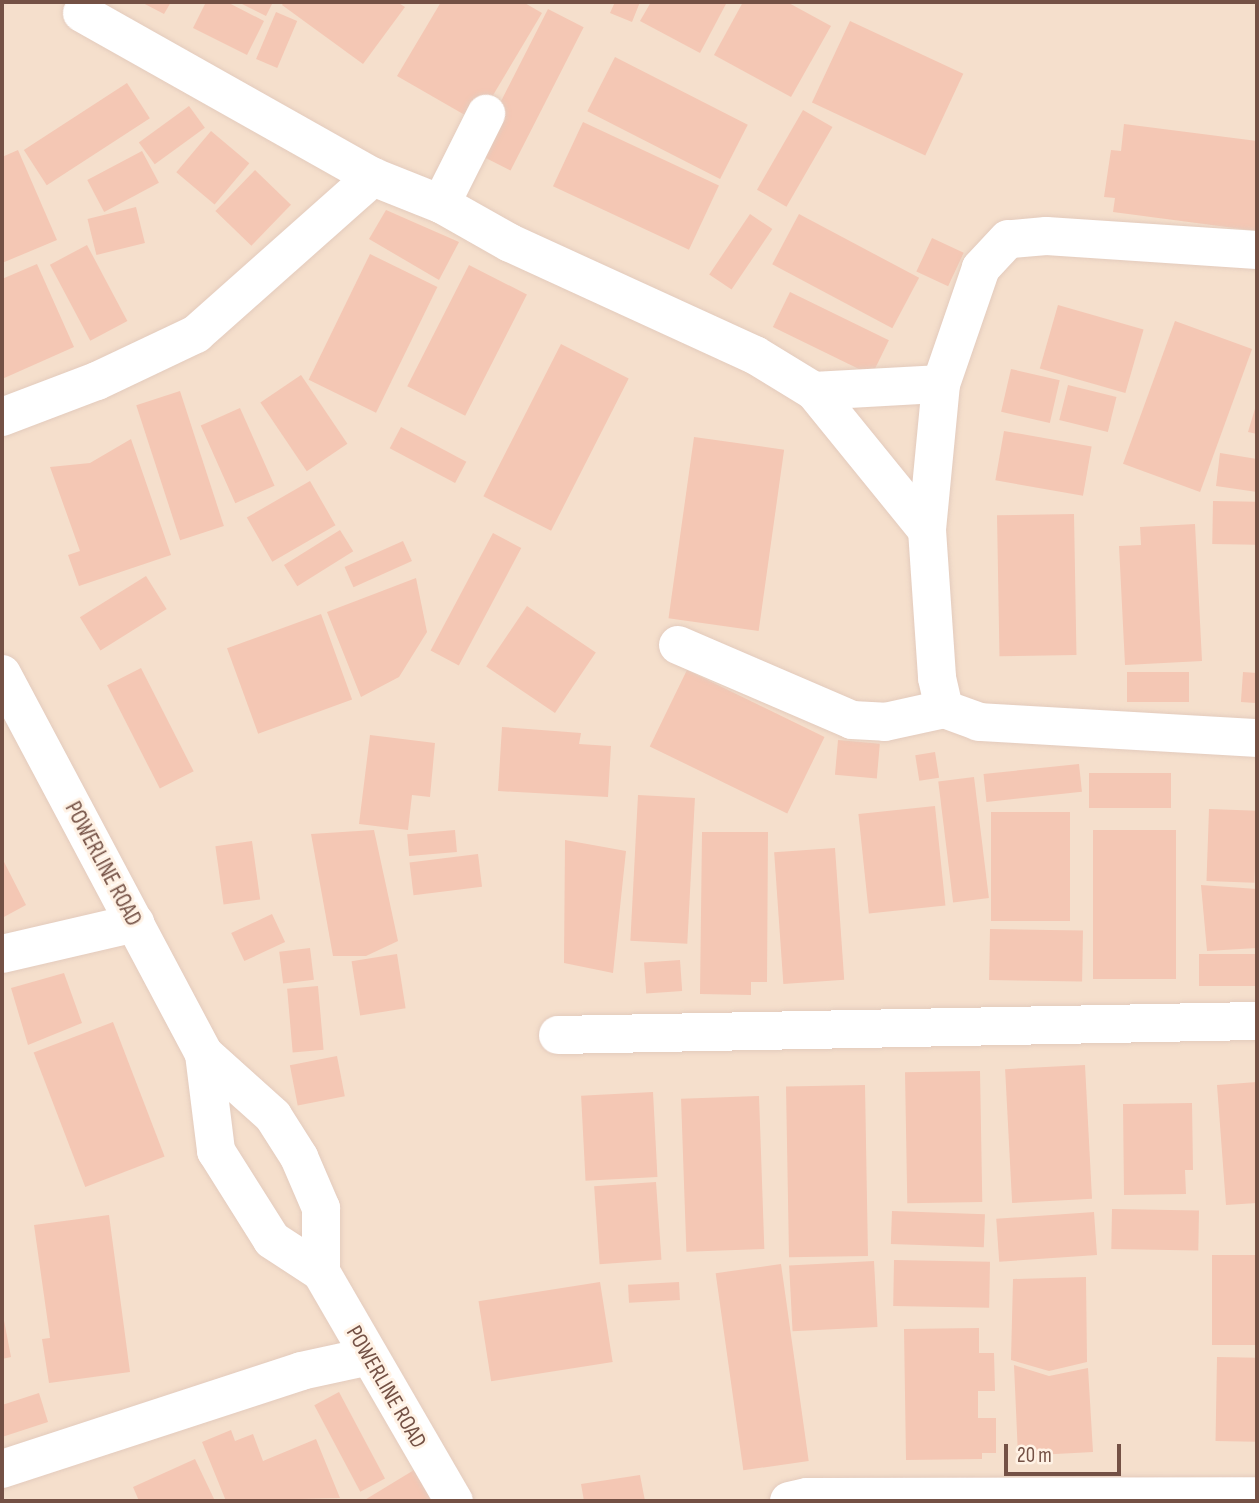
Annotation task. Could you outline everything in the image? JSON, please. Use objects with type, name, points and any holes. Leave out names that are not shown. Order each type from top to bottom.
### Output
[{"type":"street","points":[[82,13],[373,177],[441,204],[510,243],[755,355],[814,391],[927,530]]},
{"type":"street","points":[[441,204],[486,114]]},
{"type":"street","points":[[2,417],[97,381],[196,334],[373,177]]},
{"type":"street","points":[[944,709],[937,678],[927,530],[941,384],[981,268],[1008,239],[1046,236],[1257,250]]},
{"type":"street","points":[[814,391],[941,384]]},
{"type":"street","points":[[678,645],[852,720],[885,722],[944,709],[979,722],[1257,738]]},
{"type":"street","name":"POWERLINE ROAD","points":[[2,674],[204,1054],[273,1116],[299,1157],[321,1208],[321,1272],[366,1357],[454,1501]]},
{"type":"street","points":[[2,954],[135,923]]},
{"type":"street","points":[[558,1035],[1257,1021]]},
{"type":"street","name":"POWERLINE ROAD","points":[[204,1054],[216,1151],[272,1240],[321,1272]]},
{"type":"street","points":[[2,1469],[301,1371],[366,1357]]},
{"type":"street","points":[[789,1501],[821,1497],[1257,1496]]},
{"type":"shaded area","points":[[2,2],[1257,2],[1257,1501],[2,1501]]},
{"type":"building","points":[[141,2],[171,2],[164,14]]},
{"type":"building","points":[[206,2],[227,2],[264,21],[247,55],[193,28]]},
{"type":"building","points":[[238,2],[273,2],[266,16]]},
{"type":"building","points":[[284,2],[397,2],[405,7],[363,64],[282,5]]},
{"type":"building","points":[[441,2],[523,2],[542,13],[477,122],[397,76]]},
{"type":"building","points":[[615,2],[640,2],[632,22],[610,13]]},
{"type":"building","points":[[651,2],[727,2],[700,53],[640,21]]},
{"type":"building","points":[[743,2],[787,2],[831,26],[791,97],[714,55]]},
{"type":"building","points":[[548,9],[584,27],[511,171],[475,152]]},
{"type":"building","points":[[276,12],[297,21],[277,68],[256,59]]},
{"type":"building","points":[[850,21],[963,74],[925,155],[812,103]]},
{"type":"building","points":[[615,57],[748,125],[720,179],[587,111]]},
{"type":"building","points":[[127,83],[150,118],[47,185],[24,150]]},
{"type":"building","points":[[189,106],[205,128],[155,164],[139,142]]},
{"type":"building","points":[[803,110],[832,127],[786,207],[757,190]]},
{"type":"building","points":[[583,122],[719,185],[689,250],[553,186]]},
{"type":"building","points":[[1124,124],[1257,141],[1257,231],[1113,212],[1115,198],[1104,197],[1111,150],[1121,151]]},
{"type":"building","points":[[211,131],[249,163],[215,205],[176,172]]},
{"type":"building","points":[[18,150],[57,240],[2,263],[2,157]]},
{"type":"building","points":[[142,151],[159,183],[104,212],[87,180]]},
{"type":"building","points":[[255,170],[291,205],[251,246],[215,211]]},
{"type":"building","points":[[136,207],[145,243],[96,255],[87,219]]},
{"type":"building","points":[[386,210],[459,242],[439,280],[369,239]]},
{"type":"building","points":[[750,214],[772,229],[732,290],[709,275]]},
{"type":"building","points":[[799,214],[919,278],[892,328],[772,264]]},
{"type":"building","points":[[932,238],[964,253],[948,286],[916,272]]},
{"type":"building","points":[[87,245],[127,321],[90,341],[50,265]]},
{"type":"building","points":[[370,254],[437,287],[376,413],[309,380]]},
{"type":"building","points":[[37,264],[74,347],[2,379],[2,279]]},
{"type":"building","points":[[469,265],[527,295],[465,416],[407,386]]},
{"type":"building","points":[[790,292],[889,340],[872,375],[773,327]]},
{"type":"building","points":[[1058,305],[1144,330],[1125,393],[1040,368]]},
{"type":"building","points":[[1175,321],[1252,349],[1200,492],[1123,464]]},
{"type":"building","points":[[561,344],[629,379],[551,531],[483,496]]},
{"type":"building","points":[[1011,369],[1060,380],[1050,423],[1001,412]]},
{"type":"building","points":[[301,375],[347,444],[307,471],[260,402]]},
{"type":"building","points":[[1068,385],[1117,397],[1108,432],[1059,420]]},
{"type":"building","points":[[180,391],[224,526],[180,540],[136,405]]},
{"type":"building","points":[[1257,402],[1257,434],[1248,432]]},
{"type":"building","points":[[240,408],[275,486],[235,503],[201,425]]},
{"type":"building","points":[[401,427],[466,462],[455,483],[390,448]]},
{"type":"building","points":[[1004,431],[1092,446],[1083,496],[995,480]]},
{"type":"building","points":[[694,437],[784,450],[759,631],[669,618]]},
{"type":"building","points":[[131,439],[171,555],[79,586],[68,555],[80,551],[50,467],[90,463]]},
{"type":"building","points":[[1220,453],[1257,459],[1257,492],[1216,486]]},
{"type":"building","points":[[310,481],[336,525],[272,562],[247,518]]},
{"type":"building","points":[[1213,501],[1257,502],[1256,545],[1212,544]]},
{"type":"building","points":[[1074,514],[1076,655],[999,656],[997,515]]},
{"type":"building","points":[[1195,524],[1202,661],[1125,665],[1119,546],[1141,545],[1140,527]]},
{"type":"building","points":[[340,530],[353,551],[297,586],[284,565]]},
{"type":"building","points":[[493,533],[521,548],[459,665],[431,650]]},
{"type":"building","points":[[403,541],[412,561],[353,587],[345,567]]},
{"type":"building","points":[[146,576],[167,609],[101,650],[80,617]]},
{"type":"building","points":[[416,578],[427,632],[399,677],[361,697],[327,612]]},
{"type":"building","points":[[527,606],[596,652],[555,713],[486,667]]},
{"type":"building","points":[[321,614],[352,700],[258,734],[227,648]]},
{"type":"building","points":[[141,668],[194,771],[160,789],[107,685]]},
{"type":"building","points":[[687,670],[825,737],[787,813],[650,746]]},
{"type":"building","points":[[1127,672],[1189,672],[1189,702],[1127,702]]},
{"type":"building","points":[[1243,672],[1257,673],[1255,703],[1241,702]]},
{"type":"building","points":[[502,727],[581,733],[579,744],[611,746],[608,797],[498,791]]},
{"type":"building","points":[[370,735],[435,743],[430,797],[412,795],[408,830],[359,824]]},
{"type":"building","points":[[838,740],[880,744],[877,779],[835,775]]},
{"type":"building","points":[[935,752],[939,778],[919,781],[915,755]]},
{"type":"building","points":[[1079,764],[1082,792],[986,802],[984,774]]},
{"type":"building","points":[[1089,773],[1171,773],[1171,808],[1089,808]]},
{"type":"building","points":[[974,777],[989,898],[953,902],[938,781]]},
{"type":"building","points":[[638,795],[695,798],[687,944],[630,941]]},
{"type":"building","points":[[935,806],[945,905],[869,914],[858,814]]},
{"type":"building","points":[[1209,809],[1257,811],[1254,883],[1206,881]]},
{"type":"building","points":[[991,812],[1070,812],[1070,921],[991,921]]},
{"type":"building","points":[[374,830],[398,941],[366,956],[333,956],[311,834]]},
{"type":"building","points":[[455,830],[457,852],[409,856],[407,834]]},
{"type":"building","points":[[1093,830],[1176,830],[1176,979],[1093,979]]},
{"type":"building","points":[[702,832],[768,832],[767,982],[751,982],[751,995],[700,994]]},
{"type":"building","points":[[565,840],[626,851],[613,973],[564,963]]},
{"type":"building","points":[[252,841],[260,899],[224,905],[215,846]]},
{"type":"building","points":[[835,848],[844,980],[783,984],[774,852]]},
{"type":"building","points":[[478,854],[482,887],[414,895],[410,862]]},
{"type":"building","points":[[2,858],[26,905],[2,918]]},
{"type":"building","points":[[1201,885],[1257,889],[1257,948],[1207,951]]},
{"type":"building","points":[[272,914],[285,942],[244,961],[231,933]]},
{"type":"building","points":[[990,929],[1083,931],[1082,982],[989,980]]},
{"type":"building","points":[[310,948],[314,980],[283,984],[279,952]]},
{"type":"building","points":[[397,954],[406,1008],[360,1016],[352,961]]},
{"type":"building","points":[[1199,954],[1257,954],[1257,986],[1199,986]]},
{"type":"building","points":[[680,960],[682,991],[646,993],[644,963]]},
{"type":"building","points":[[64,973],[82,1023],[28,1045],[11,988]]},
{"type":"building","points":[[318,986],[324,1050],[293,1052],[287,989]]},
{"type":"building","points":[[113,1022],[165,1156],[85,1187],[34,1052]]},
{"type":"building","points":[[337,1056],[345,1096],[298,1105],[290,1065]]},
{"type":"building","points":[[1085,1065],[1092,1199],[1012,1203],[1005,1069]]},
{"type":"building","points":[[980,1071],[982,1202],[907,1203],[905,1072]]},
{"type":"building","points":[[1257,1082],[1257,1203],[1226,1205],[1217,1085]]},
{"type":"building","points":[[865,1085],[868,1256],[789,1257],[786,1086]]},
{"type":"building","points":[[653,1092],[657,1177],[586,1181],[581,1096]]},
{"type":"building","points":[[759,1096],[764,1249],[686,1252],[681,1099]]},
{"type":"building","points":[[1192,1103],[1193,1170],[1185,1170],[1186,1194],[1124,1195],[1123,1104]]},
{"type":"building","points":[[656,1182],[661,1260],[600,1264],[594,1186]]},
{"type":"building","points":[[1112,1209],[1199,1211],[1198,1251],[1111,1249]]},
{"type":"building","points":[[892,1211],[985,1214],[984,1247],[891,1244]]},
{"type":"building","points":[[1094,1212],[1097,1255],[999,1262],[996,1219]]},
{"type":"building","points":[[109,1215],[130,1372],[49,1383],[42,1339],[50,1338],[34,1225]]},
{"type":"building","points":[[1212,1255],[1257,1255],[1257,1345],[1212,1345]]},
{"type":"building","points":[[894,1260],[990,1262],[989,1308],[893,1306]]},
{"type":"building","points":[[874,1261],[877,1327],[793,1331],[789,1265]]},
{"type":"building","points":[[781,1264],[809,1461],[743,1470],[716,1273]]},
{"type":"building","points":[[1086,1277],[1087,1362],[1049,1371],[1011,1360],[1013,1279]]},
{"type":"building","points":[[600,1282],[613,1362],[491,1381],[479,1301]]},
{"type":"building","points":[[679,1282],[680,1300],[629,1303],[628,1285]]},
{"type":"building","points":[[2,1310],[11,1357],[2,1359]]},
{"type":"building","points":[[979,1328],[979,1353],[994,1353],[995,1391],[978,1391],[978,1418],[996,1418],[996,1453],[982,1453],[982,1459],[906,1460],[904,1329]]},
{"type":"building","points":[[1217,1357],[1257,1358],[1256,1442],[1216,1441]]},
{"type":"building","points":[[1014,1365],[1049,1376],[1088,1368],[1093,1452],[1018,1456]]},
{"type":"building","points":[[339,1392],[385,1479],[360,1492],[314,1405]]},
{"type":"building","points":[[39,1393],[48,1422],[2,1437],[2,1405]]},
{"type":"building","points":[[231,1430],[235,1441],[253,1434],[263,1461],[316,1439],[340,1498],[226,1501],[202,1442]]},
{"type":"building","points":[[195,1459],[215,1501],[139,1501],[133,1487]]},
{"type":"building","points":[[414,1470],[434,1501],[363,1501]]},
{"type":"building","points":[[640,1475],[645,1501],[584,1501],[581,1484]]}]
